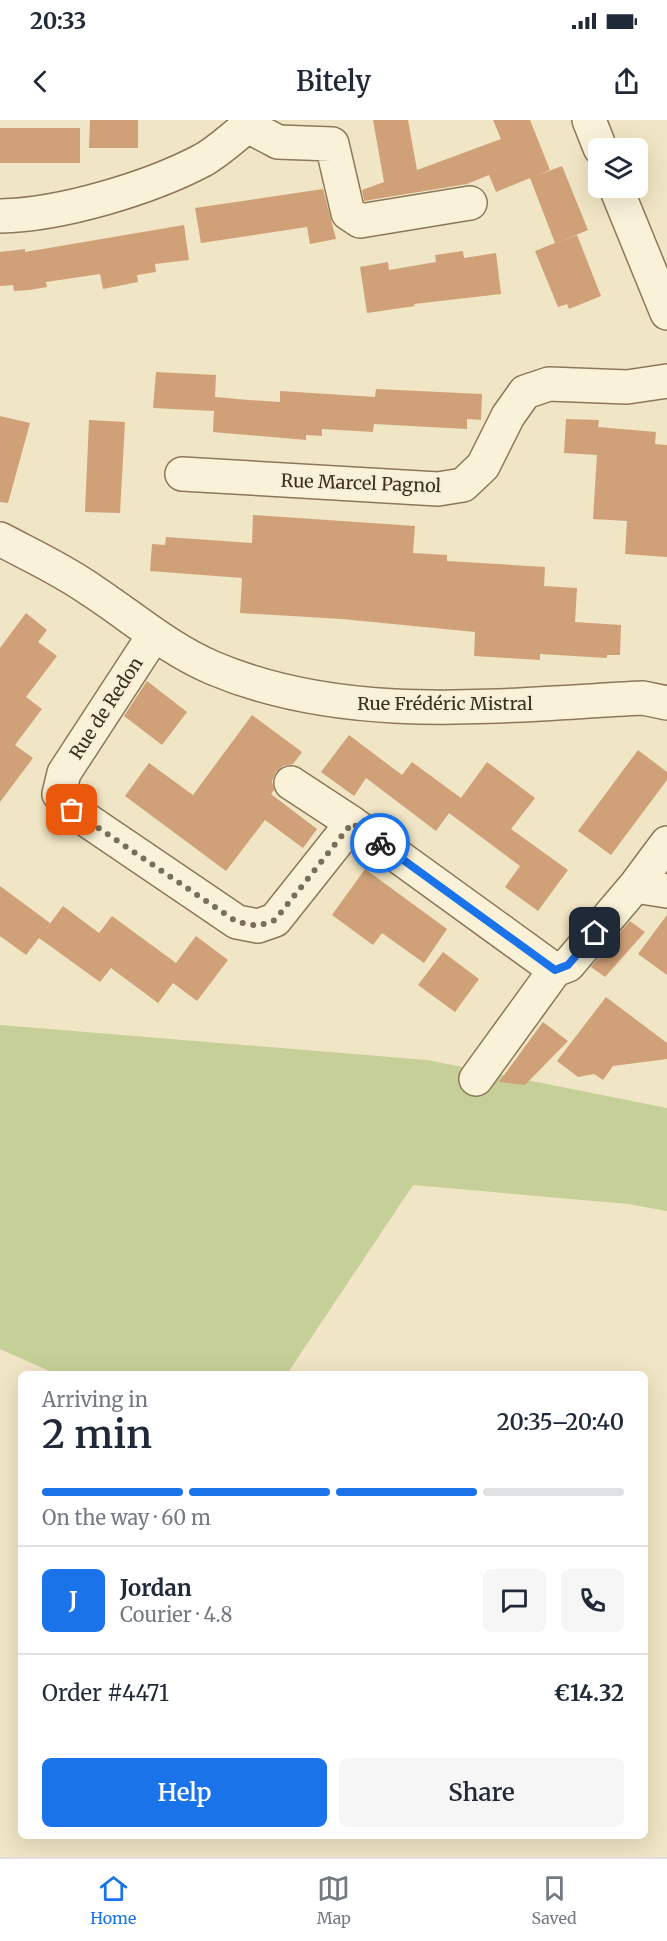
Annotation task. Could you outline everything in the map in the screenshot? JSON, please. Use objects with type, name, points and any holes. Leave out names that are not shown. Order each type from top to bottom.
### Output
[{"type":"street","points":[[589,120],[596,138]]},
{"type":"street","points":[[0,216],[79,204],[162,179],[206,158],[249,123],[278,142],[331,132],[348,213],[360,221],[470,203]]},
{"type":"street","points":[[620,198],[667,313]]},
{"type":"street","name":"Rue Marcel Pagnol","points":[[182,474],[438,489],[463,485],[483,466],[508,416],[525,392],[549,384],[627,387],[667,381]]},
{"type":"street","name":"Rue Frédéric Mistral","points":[[0,539],[90,589],[154,635],[212,668],[306,697],[368,705],[487,705],[659,696]]},
{"type":"street","name":"Rue de Redon","points":[[154,635],[64,773],[59,794],[72,810],[237,922],[258,926],[275,920],[352,823]]},
{"type":"street","points":[[291,783],[352,823],[555,970]]},
{"type":"street","points":[[476,1079],[555,970],[568,965],[635,886],[667,843]]},
{"type":"street","points":[[635,886],[667,891]]},
{"type":"green space","points":[[0,1025],[427,1060],[667,1108],[667,1211],[628,1204],[413,1185],[289,1371],[49,1371],[0,1349]]},
{"type":"building","points":[[90,120],[138,120],[138,148],[89,148]]},
{"type":"building","points":[[373,120],[408,120],[417,170],[501,139],[493,120],[530,120],[550,170],[496,192],[489,175],[467,184],[364,201],[362,190],[384,182]]},
{"type":"building","points":[[0,128],[80,128],[80,163],[0,163]]},
{"type":"building","points":[[562,166],[588,230],[556,243],[577,235],[601,296],[569,309],[567,304],[558,307],[535,251],[555,243],[530,178]]},
{"type":"building","points":[[323,189],[336,239],[310,244],[307,227],[201,243],[195,208]]},
{"type":"building","points":[[184,225],[189,260],[155,264],[156,272],[137,275],[138,282],[103,289],[100,274],[46,282],[47,287],[29,290],[14,291],[13,285],[0,286],[0,252],[25,249],[25,252]]},
{"type":"building","points":[[463,251],[464,258],[496,253],[501,294],[414,304],[415,306],[367,313],[360,267],[388,262],[389,270],[436,262],[435,255]]},
{"type":"building","points":[[156,372],[216,375],[215,397],[249,400],[280,402],[280,391],[375,397],[376,389],[482,394],[481,420],[467,419],[467,429],[374,424],[373,432],[322,429],[322,436],[306,435],[306,440],[213,432],[214,411],[153,408]]},
{"type":"building","points":[[0,416],[30,423],[8,503],[0,502]]},
{"type":"building","points":[[566,419],[599,420],[598,427],[656,432],[655,444],[667,445],[667,557],[625,554],[627,521],[593,519],[597,455],[564,453]]},
{"type":"building","points":[[89,420],[125,422],[120,513],[85,512]]},
{"type":"building","points":[[253,515],[415,526],[413,553],[447,555],[447,561],[545,567],[544,586],[577,588],[575,622],[621,625],[620,655],[607,655],[607,658],[540,654],[540,660],[474,656],[475,632],[342,619],[240,613],[242,578],[150,571],[152,544],[165,545],[166,537],[252,543]]},
{"type":"building","points":[[26,613],[47,630],[38,642],[57,656],[26,697],[42,709],[15,745],[33,758],[0,802],[0,648]]},
{"type":"building","points":[[147,681],[187,712],[162,745],[124,716]]},
{"type":"building","points":[[252,715],[302,752],[293,764],[283,766],[276,772],[272,781],[274,790],[271,794],[317,829],[303,848],[265,820],[226,871],[125,796],[149,763],[193,795]]},
{"type":"building","points":[[349,735],[402,775],[412,762],[461,798],[487,762],[535,798],[511,829],[568,870],[538,911],[505,887],[520,866],[449,813],[436,831],[366,778],[354,796],[321,772]]},
{"type":"building","points":[[638,750],[667,772],[667,780],[611,855],[578,831]]},
{"type":"building","points":[[365,869],[447,929],[424,963],[382,933],[373,945],[332,915]]},
{"type":"building","points":[[0,886],[50,923],[43,933],[63,906],[99,933],[112,916],[176,963],[196,936],[228,960],[197,1001],[173,983],[158,1003],[111,968],[100,982],[39,938],[26,955],[0,936]]},
{"type":"building","points":[[667,915],[667,975],[638,954]]},
{"type":"building","points":[[630,921],[645,932],[605,977],[591,967]]},
{"type":"building","points":[[443,952],[479,979],[455,1012],[418,985]]},
{"type":"building","points":[[606,997],[667,1043],[667,1059],[613,1066],[603,1080],[594,1074],[578,1077],[557,1061]]},
{"type":"building","points":[[543,1022],[568,1041],[525,1085],[499,1082]]},
{"type":"way so far","points":[[72,810],[237,922],[258,926],[275,920],[352,823],[380,843]]},
{"type":"route","points":[[380,843],[555,970],[568,965],[595,933]]}]
